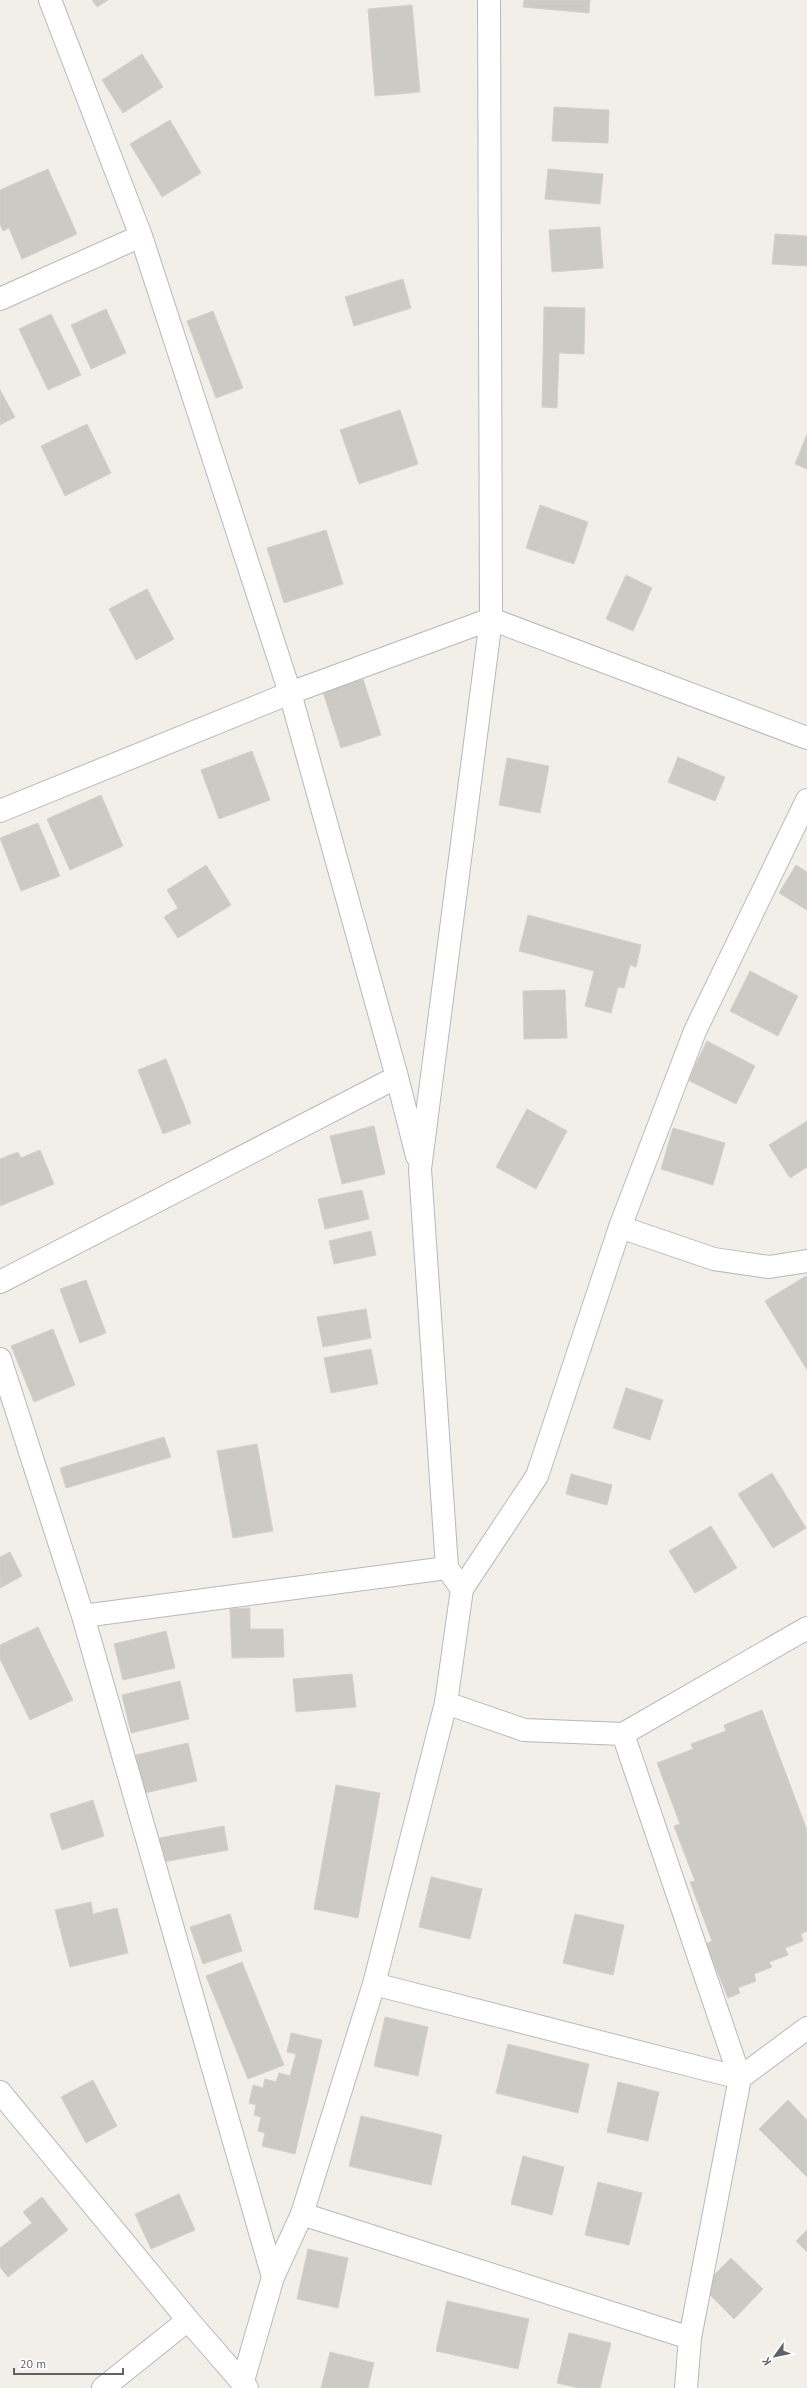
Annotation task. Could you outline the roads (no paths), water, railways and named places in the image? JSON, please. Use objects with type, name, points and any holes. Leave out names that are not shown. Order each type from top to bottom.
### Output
[{"type":"street","points":[[50,0],[141,236],[290,693],[397,1077],[420,1169],[447,1568],[462,1589]]},
{"type":"street","points":[[420,1169],[491,618],[489,0]]},
{"type":"street","points":[[0,299],[141,236]]},
{"type":"street","points":[[0,811],[290,693],[491,618],[807,738]]},
{"type":"street","points":[[245,2385],[273,2277],[302,2214],[374,1984],[446,1703],[462,1589],[537,1476],[620,1227],[695,1031],[807,800]]},
{"type":"street","points":[[0,1282],[397,1077]]},
{"type":"street","points":[[620,1227],[714,1259],[769,1267],[807,1261]]},
{"type":"street","points":[[0,1359],[83,1616],[273,2277]]},
{"type":"street","points":[[83,1616],[447,1568]]},
{"type":"street","points":[[446,1703],[524,1730],[623,1734],[807,1628]]},
{"type":"street","points":[[623,1734],[740,2078],[690,2338],[686,2388]]},
{"type":"street","points":[[374,1984],[740,2078]]},
{"type":"street","points":[[740,2078],[807,2028]]},
{"type":"street","points":[[0,2092],[188,2320],[245,2385]]},
{"type":"street","points":[[302,2214],[690,2338]]},
{"type":"street","points":[[103,2388],[188,2320]]}]
